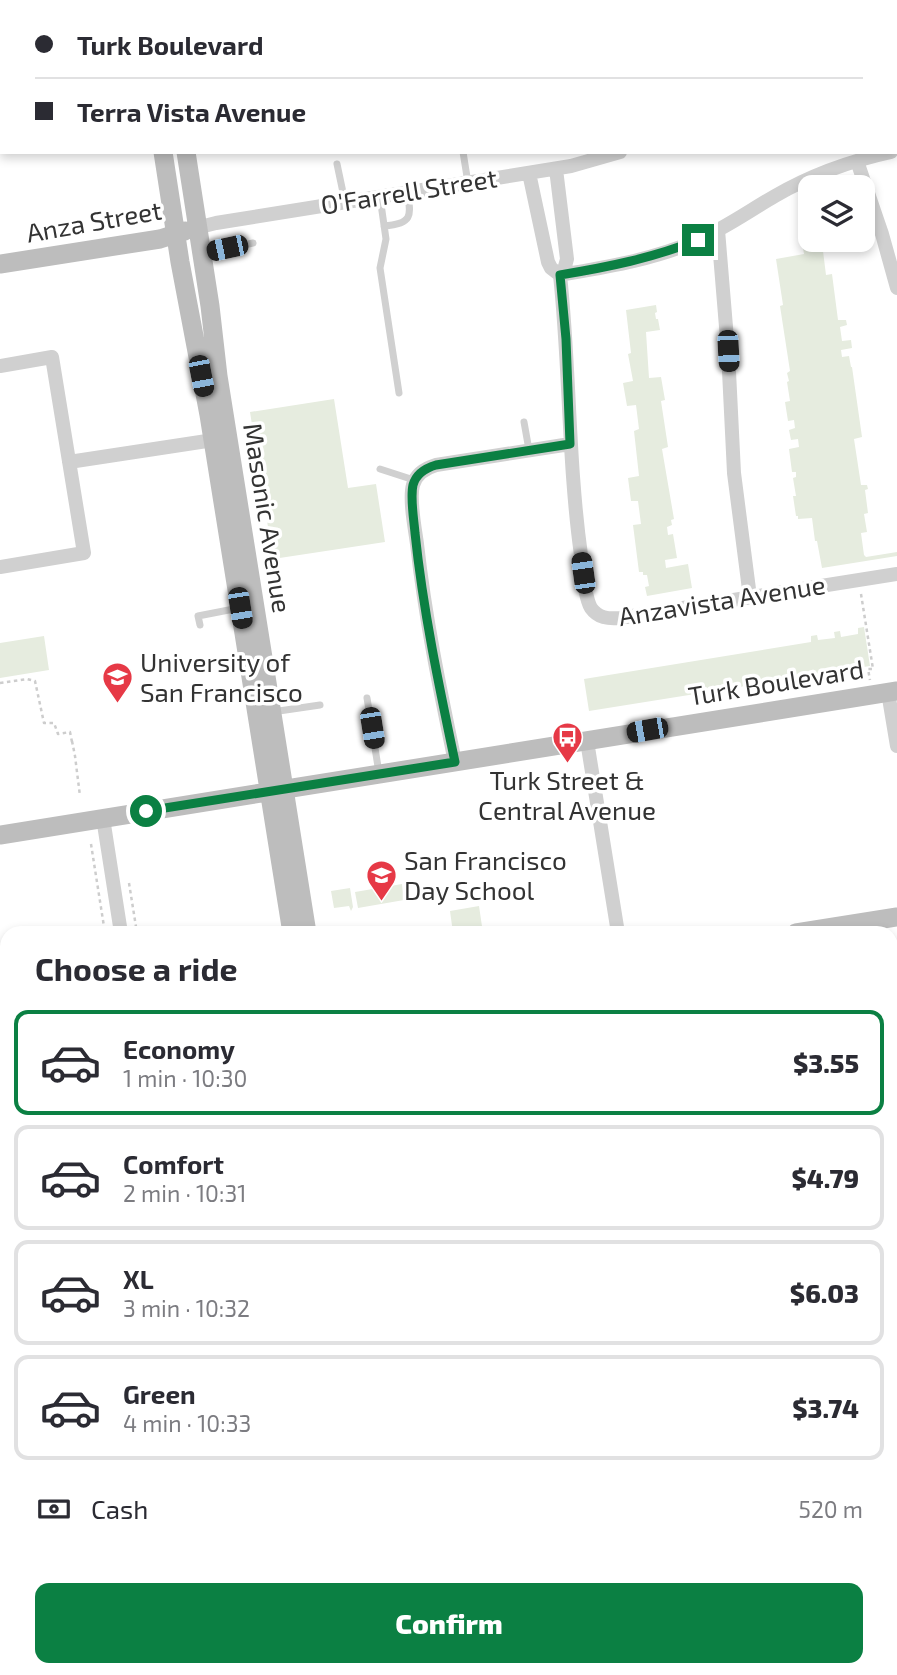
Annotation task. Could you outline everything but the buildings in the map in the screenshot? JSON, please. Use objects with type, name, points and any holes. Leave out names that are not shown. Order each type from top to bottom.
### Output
[{"type":"main road","name":"Masonic Avenue","points":[[163,154],[176,234],[220,439],[271,712],[291,926]]},
{"type":"main road","name":"Masonic Avenue","points":[[186,154],[210,306],[218,376],[220,439],[240,608],[306,926]]},
{"type":"main road","name":"Anza Street","points":[[0,264],[160,239],[197,228]]},
{"type":"main road","name":"Turk Boulevard","points":[[0,835],[886,693]]},
{"type":"main road","points":[[840,926],[897,917]]},
{"type":"street","points":[[560,275],[656,256],[718,230],[794,186],[836,167],[883,154]]},
{"type":"street","name":"O'Farrell Street","points":[[197,228],[556,169],[602,155]]},
{"type":"street","points":[[857,161],[897,288]]},
{"type":"street","name":"Anzavista Avenue","points":[[556,169],[567,259],[560,275],[577,523],[587,596],[589,604],[597,614],[604,618],[620,618],[897,574]]},
{"type":"street","name":"Anzavista Avenue","points":[[529,173],[548,262],[560,275]]},
{"type":"street","points":[[718,230],[734,473],[750,597]]},
{"type":"street","points":[[0,366],[52,357],[84,554],[0,567]]},
{"type":"street","points":[[69,462],[220,439]]},
{"type":"street","points":[[455,762],[423,589],[412,486],[417,477],[436,465],[570,444]]},
{"type":"street","points":[[886,693],[897,746]]},
{"type":"street","points":[[587,741],[617,926]]},
{"type":"street","points":[[103,818],[120,926]]},
{"type":"lane","points":[[463,154],[468,183]]},
{"type":"lane","points":[[337,164],[345,202]]},
{"type":"lane","points":[[384,226],[398,225],[408,218],[411,212],[407,192]]},
{"type":"lane","points":[[380,197],[386,239],[380,268],[398,393]]},
{"type":"lane","points":[[201,254],[253,243]]},
{"type":"lane","points":[[524,422],[529,450]]},
{"type":"lane","points":[[380,470],[417,477]]},
{"type":"lane","points":[[200,625],[198,616],[240,608]]},
{"type":"lane","points":[[368,698],[379,774]]},
{"type":"lane","points":[[271,712],[320,705]]},
{"type":"path","points":[[859,580],[873,669],[868,669],[886,693]]},
{"type":"path","points":[[0,683],[27,679],[35,681],[44,723],[54,723],[58,734],[70,732],[80,796]]},
{"type":"path","points":[[92,844],[104,926]]},
{"type":"path","points":[[128,879],[136,926]]},
{"type":"shaded area","points":[[823,252],[826,275],[832,274],[838,320],[846,320],[847,325],[840,327],[842,341],[851,340],[852,348],[841,350],[842,357],[849,356],[852,367],[862,437],[854,439],[861,485],[867,485],[868,489],[865,490],[868,513],[864,514],[867,532],[861,533],[864,555],[866,557],[897,552],[897,556],[822,568],[812,518],[798,519],[796,516],[793,478],[796,477],[796,472],[792,472],[789,449],[799,447],[798,439],[791,440],[789,430],[795,428],[794,420],[788,421],[785,402],[790,401],[787,373],[790,371],[776,259]]},
{"type":"shaded area","points":[[656,305],[655,313],[660,330],[646,332],[649,378],[661,377],[665,400],[661,401],[668,447],[662,449],[674,519],[671,520],[672,525],[667,527],[668,535],[673,534],[677,558],[665,560],[666,568],[688,564],[692,588],[647,596],[647,575],[639,572],[633,525],[641,524],[638,501],[631,501],[628,478],[639,476],[634,431],[639,429],[636,405],[627,406],[623,383],[633,381],[628,354],[631,353],[626,310]]},
{"type":"shaded area","points":[[334,399],[348,488],[376,484],[385,542],[273,559],[250,412]]},
{"type":"shaded area","points":[[864,627],[870,666],[589,711],[584,679],[811,642],[811,636],[817,635],[818,640],[835,638],[834,632],[840,631],[841,637],[858,634],[858,628]]},
{"type":"shaded area","points":[[44,636],[49,670],[0,678],[0,643]]},
{"type":"shaded area","points":[[402,884],[404,900],[358,908],[355,892]]},
{"type":"shaded area","points":[[350,888],[353,907],[351,911],[349,906],[334,908],[331,891]]},
{"type":"shaded area","points":[[479,906],[482,926],[452,926],[450,911]]},
{"type":"place","name":"University of San Francisco","points":[[117,705]]},
{"type":"place","name":"Turk Street & Central Avenue","points":[[567,765]]},
{"type":"place","name":"San Francisco Day School","points":[[381,903]]},
{"type":"route","points":[[146,811],[455,762],[423,589],[412,494],[414,481],[423,470],[436,465],[570,444],[566,339],[560,275],[656,256],[698,240]]}]
